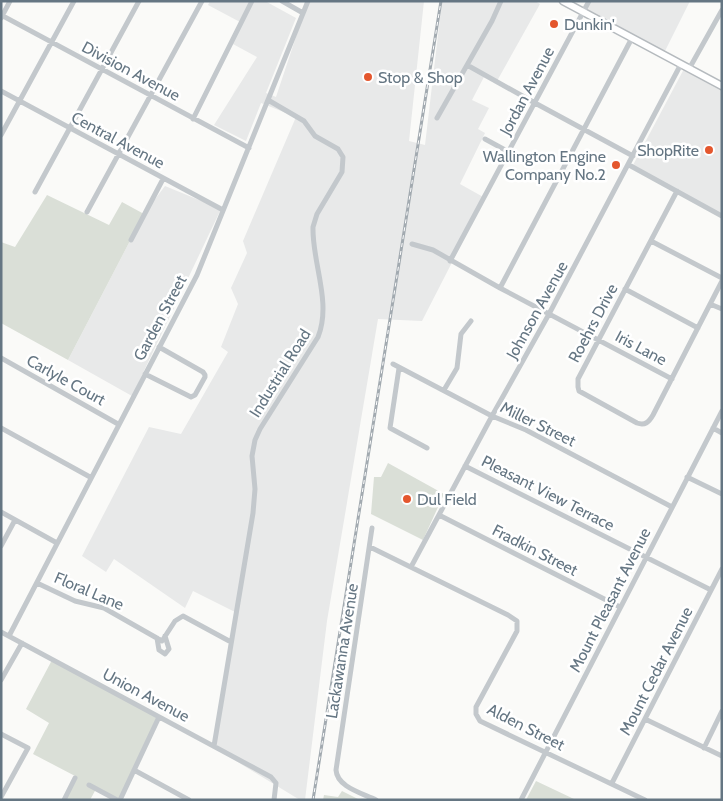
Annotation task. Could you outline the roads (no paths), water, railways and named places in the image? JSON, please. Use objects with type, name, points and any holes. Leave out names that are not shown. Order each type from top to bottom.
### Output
[{"type":"main road","points":[[564,1],[722,86]]},
{"type":"street","points":[[2,17],[10,1]]},
{"type":"street","points":[[1,135],[74,1]]},
{"type":"street","points":[[35,192],[139,1]]},
{"type":"street","points":[[87,212],[202,1]]},
{"type":"street","points":[[193,119],[252,1]]},
{"type":"street","points":[[282,1],[304,14]]},
{"type":"street","name":"Garden Street","points":[[9,636],[90,477],[197,275],[308,1]]},
{"type":"street","points":[[437,118],[492,21],[501,1]]},
{"type":"street","name":"Jordan Avenue","points":[[450,261],[588,1]]},
{"type":"street","points":[[689,69],[722,10]]},
{"type":"street","name":"Division Avenue","points":[[2,17],[249,148]]},
{"type":"street","points":[[500,288],[632,38]]},
{"type":"street","name":"Johnson Avenue","points":[[411,567],[492,416],[550,314],[681,64]]},
{"type":"street","points":[[467,65],[633,156]]},
{"type":"street","name":"Central Avenue","points":[[1,91],[223,210]]},
{"type":"street","name":"Industrial Road","points":[[214,746],[254,513],[253,447],[260,428],[318,337],[321,329],[323,310],[313,227],[317,214],[344,167],[343,157],[338,149],[315,136],[304,121],[268,100]]},
{"type":"street","points":[[486,139],[509,152]]},
{"type":"street","points":[[629,165],[722,216]]},
{"type":"street","points":[[131,240],[163,179]]},
{"type":"street","name":"Roehrs Drive","points":[[677,191],[578,380],[578,387],[582,393],[641,424],[650,420],[722,280]]},
{"type":"street","points":[[651,241],[722,280]]},
{"type":"street","name":"Iris Lane","points":[[412,244],[433,250],[500,288],[672,379]]},
{"type":"street","points":[[625,289],[698,328]]},
{"type":"street","points":[[710,304],[722,309]]},
{"type":"street","points":[[444,390],[457,368],[461,334],[471,321]]},
{"type":"street","points":[[145,374],[192,397],[205,378],[203,372],[159,347]]},
{"type":"street","name":"Carlyle Court","points":[[1,358],[118,424]]},
{"type":"street","name":"Miller Street","points":[[393,364],[492,416],[526,430],[672,507]]},
{"type":"street","points":[[399,368],[390,428],[427,448]]},
{"type":"street","name":"Mount Pleasant Avenue","points":[[521,800],[722,412]]},
{"type":"street","points":[[1,428],[90,477]]},
{"type":"street","points":[[713,428],[722,433]]},
{"type":"street","name":"Pleasant View Terrace","points":[[465,466],[711,590]]},
{"type":"street","points":[[688,477],[722,494]]},
{"type":"street","points":[[1,512],[56,543]]},
{"type":"street","name":"Fradkin Street","points":[[439,515],[620,607]]},
{"type":"street","points":[[1,546],[15,520]]},
{"type":"street","name":"Lackawanna Avenue","points":[[372,528],[336,770],[338,778],[343,784],[376,800]]},
{"type":"street","name":"Alden Street","points":[[370,547],[517,621],[517,631],[476,707],[476,714],[480,721],[645,800]]},
{"type":"street","name":"Mount Cedar Avenue","points":[[612,784],[722,569]]},
{"type":"street","name":"Floral Lane","points":[[36,583],[75,601],[104,608],[157,638],[158,650],[165,654],[169,649],[165,636],[175,621],[183,616],[231,642]]},
{"type":"street","name":"Union Avenue","points":[[1,632],[271,777],[276,783],[274,800]]},
{"type":"street","points":[[157,638],[162,641],[165,636]]},
{"type":"street","points":[[1,680],[22,643]]},
{"type":"street","points":[[704,748],[722,712]]},
{"type":"street","points":[[89,785],[118,800],[160,717]]},
{"type":"street","points":[[645,719],[722,756]]},
{"type":"street","points":[[1,734],[28,748],[1,798]]},
{"type":"street","points":[[134,770],[189,800]]},
{"type":"street","points":[[64,800],[75,778]]},
{"type":"railway","points":[[313,800],[441,1]]},
{"type":"place","name":"Dunkin'","points":[[554,24]]},
{"type":"place","name":"Stop & Shop","points":[[368,77]]},
{"type":"place","name":"ShopRite","points":[[709,150]]},
{"type":"place","name":"Wallington Engine Company No.2","points":[[616,165]]},
{"type":"place","name":"Dul Field","points":[[407,499]]}]
